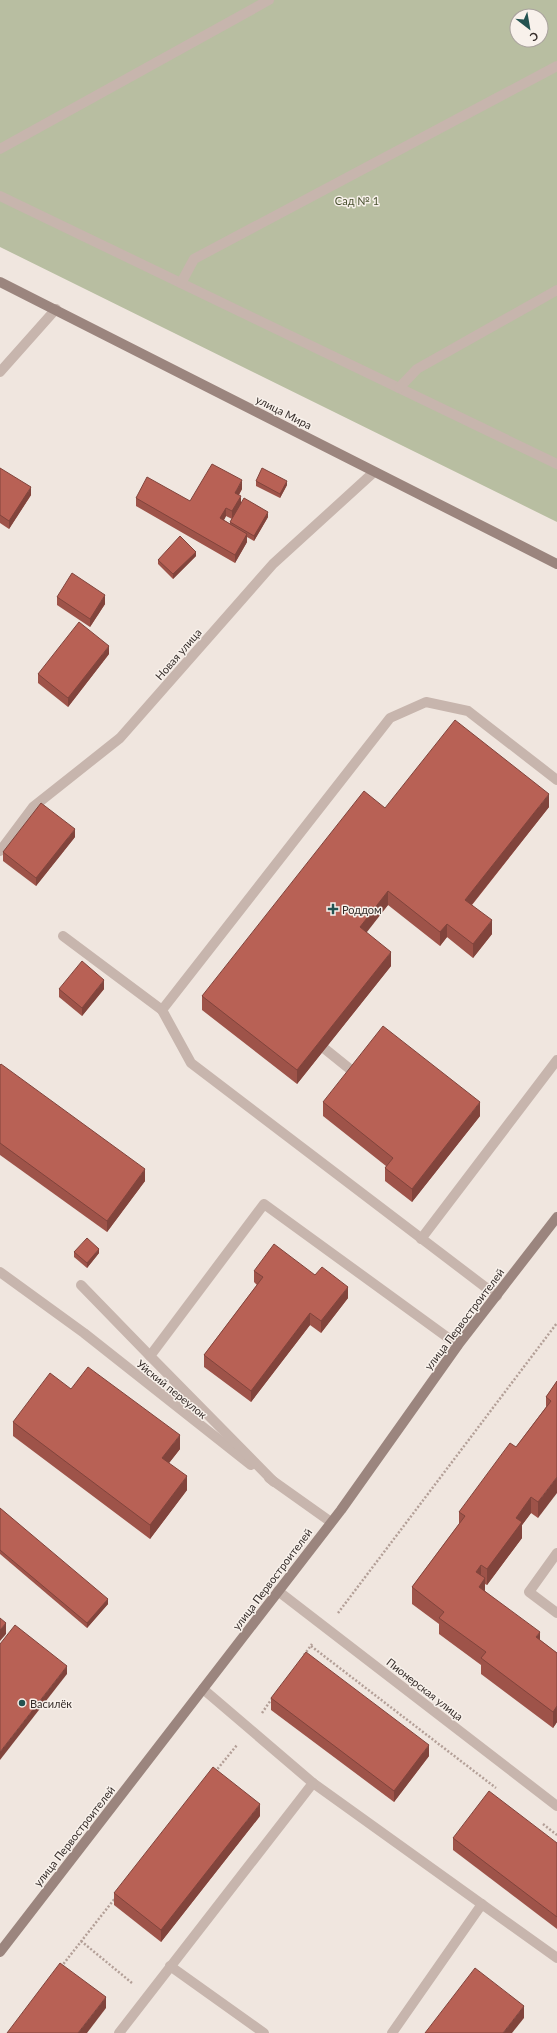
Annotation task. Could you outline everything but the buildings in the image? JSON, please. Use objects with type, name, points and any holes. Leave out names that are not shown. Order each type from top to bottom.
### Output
[{"type":"main road","name":"улица Мира","points":[[0,282],[56,309],[557,564]]},
{"type":"main road","name":"улица Первостроителей","points":[[0,1952],[331,1522],[458,1345],[557,1217]]},
{"type":"street","points":[[0,148],[269,0]]},
{"type":"street","points":[[181,283],[194,259],[557,66]]},
{"type":"street","points":[[0,196],[557,464]]},
{"type":"street","points":[[399,388],[417,369],[557,290]]},
{"type":"street","points":[[0,372],[56,309]]},
{"type":"street","name":"Новая улица","points":[[0,851],[33,808],[120,738],[273,564],[374,472]]},
{"type":"street","points":[[162,1010],[390,718],[426,702],[468,711],[557,780]]},
{"type":"street","points":[[63,936],[162,1010],[191,1063],[497,1296]]},
{"type":"street","points":[[325,1049],[356,1074]]},
{"type":"street","points":[[421,1239],[557,1060]]},
{"type":"street","points":[[150,1356],[264,1204],[458,1345]]},
{"type":"street","name":"Уйский переулок","points":[[0,1272],[84,1333],[232,1452],[331,1522]]},
{"type":"street","points":[[80,1285],[274,1482]]},
{"type":"street","points":[[557,1553],[529,1592],[557,1613]]},
{"type":"street","name":"Пионерская улица","points":[[278,1591],[557,1806]]},
{"type":"street","points":[[203,1689],[313,1783],[557,1958]]},
{"type":"street","points":[[118,2033],[313,1783]]},
{"type":"street","points":[[392,2033],[482,1904]]},
{"type":"street","points":[[170,1966],[264,2033]]},
{"type":"path","points":[[301,1659],[557,1323]]},
{"type":"path","points":[[311,1646],[500,1791]]},
{"type":"path","points":[[214,1773],[278,1691]]},
{"type":"path","points":[[538,1820],[557,1834]]},
{"type":"path","points":[[57,1972],[120,1892]]},
{"type":"path","points":[[81,1941],[148,1995]]},
{"type":"green space","name":"Сад № 1","points":[[0,0],[557,0],[557,522],[0,247]]},
{"type":"place","name":"Роддом","points":[[333,909]]},
{"type":"place","name":"Василёк","points":[[22,1703]]}]
